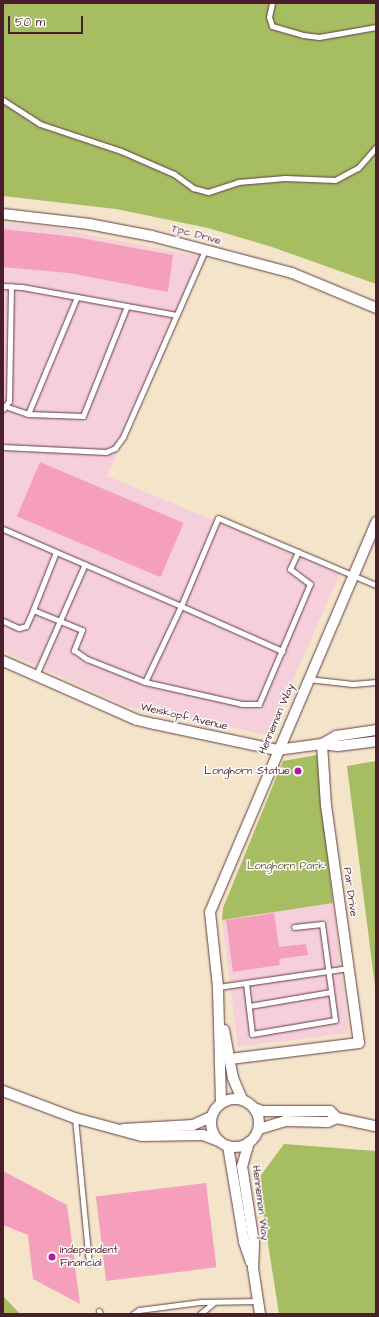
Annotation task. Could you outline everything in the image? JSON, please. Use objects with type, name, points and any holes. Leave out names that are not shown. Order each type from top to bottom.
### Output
[{"type":"street","name":"Tpc Drive","points":[[3,214],[89,224],[152,236],[292,273],[376,308]]},
{"type":"street","name":"Henneman Way","points":[[221,1103],[219,1000],[210,912],[277,750],[376,522]]},
{"type":"street","name":"Weiskopf Avenue","points":[[3,661],[137,720],[277,750],[322,744]]},
{"type":"street","points":[[322,744],[336,736],[376,730]]},
{"type":"street","points":[[322,744],[338,746],[376,741]]},
{"type":"street","name":"Par Drive","points":[[230,1060],[360,1043],[326,806],[322,744]]},
{"type":"street","name":"Henneman Way","points":[[219,1000],[233,1078],[242,1099]]},
{"type":"street","points":[[3,1091],[75,1118],[122,1129],[142,1136],[197,1135],[219,1141],[228,1146],[242,1146],[249,1142],[259,1129],[285,1121],[328,1122],[337,1118]]},
{"type":"street","points":[[122,1129],[193,1125],[211,1117],[221,1103],[227,1100],[242,1099],[254,1108],[262,1111],[330,1111],[337,1118],[376,1126]]},
{"type":"street","points":[[254,1108],[259,1129]]},
{"type":"street","points":[[211,1117],[211,1130],[219,1141]]},
{"type":"street","name":"Henneman Way","points":[[249,1142],[242,1166],[254,1243],[253,1268]]},
{"type":"street","name":"Henneman Way","points":[[228,1146],[244,1242],[253,1268],[260,1314]]},
{"type":"lane","points":[[272,3],[269,17],[272,26],[303,35],[319,37],[376,27]]},
{"type":"lane","points":[[3,100],[40,124],[121,151],[174,174],[193,188],[208,192],[238,182],[285,178],[335,180],[358,168],[376,147]]},
{"type":"lane","points":[[3,447],[106,452],[115,448],[122,436],[205,250]]},
{"type":"lane","points":[[3,286],[77,297],[176,315]]},
{"type":"lane","points":[[11,286],[9,401],[4,408],[28,414],[83,416],[127,306]]},
{"type":"lane","points":[[28,414],[77,297]]},
{"type":"lane","points":[[145,682],[218,518],[376,585]]},
{"type":"lane","points":[[3,529],[282,651]]},
{"type":"lane","points":[[3,621],[18,628],[26,626],[56,552]]},
{"type":"lane","points":[[33,610],[82,630],[74,650],[87,659],[145,682],[242,704],[259,704],[310,584],[290,569],[298,552]]},
{"type":"lane","points":[[36,675],[84,564]]},
{"type":"lane","points":[[308,679],[354,684],[376,682]]},
{"type":"lane","points":[[246,983],[252,1034],[335,1020],[322,924],[294,927]]},
{"type":"lane","points":[[218,987],[349,968]]},
{"type":"lane","points":[[249,1006],[332,992]]},
{"type":"lane","points":[[75,1118],[89,1263]]},
{"type":"lane","points":[[133,1314],[139,1310],[201,1302],[258,1301]]},
{"type":"lane","points":[[200,1314],[212,1303]]},
{"type":"shaded area","points":[[3,223],[46,226],[205,258],[107,476],[340,573],[269,735],[127,706],[3,651]]},
{"type":"shaded area","points":[[333,903],[349,1033],[238,1047],[222,917]]},
{"type":"green space","points":[[3,3],[376,3],[376,284],[272,247],[208,228],[116,209],[3,196]]},
{"type":"green space","name":"Longhorn Park","points":[[317,755],[333,903],[222,920],[223,908],[283,761]]},
{"type":"green space","points":[[376,761],[376,994],[347,766]]},
{"type":"green space","points":[[284,1144],[376,1151],[376,1314],[279,1314],[258,1179]]},
{"type":"green space","points":[[3,1295],[5,1298],[20,1314],[3,1314]]},
{"type":"building","points":[[3,229],[75,237],[173,255],[168,292],[69,273],[3,267]]},
{"type":"building","points":[[40,462],[184,523],[161,577],[17,516]]},
{"type":"building","points":[[274,913],[279,947],[306,944],[308,955],[279,959],[280,965],[233,972],[226,920]]},
{"type":"building","name":"Independent Financial","points":[[3,1171],[67,1205],[80,1304],[33,1279],[28,1235],[3,1225]]},
{"type":"building","points":[[206,1183],[216,1267],[106,1281],[96,1197]]},
{"type":"place","name":"Longhorn Statue","points":[[298,771]]},
{"type":"place","name":"Independent Financial","points":[[52,1257]]}]
